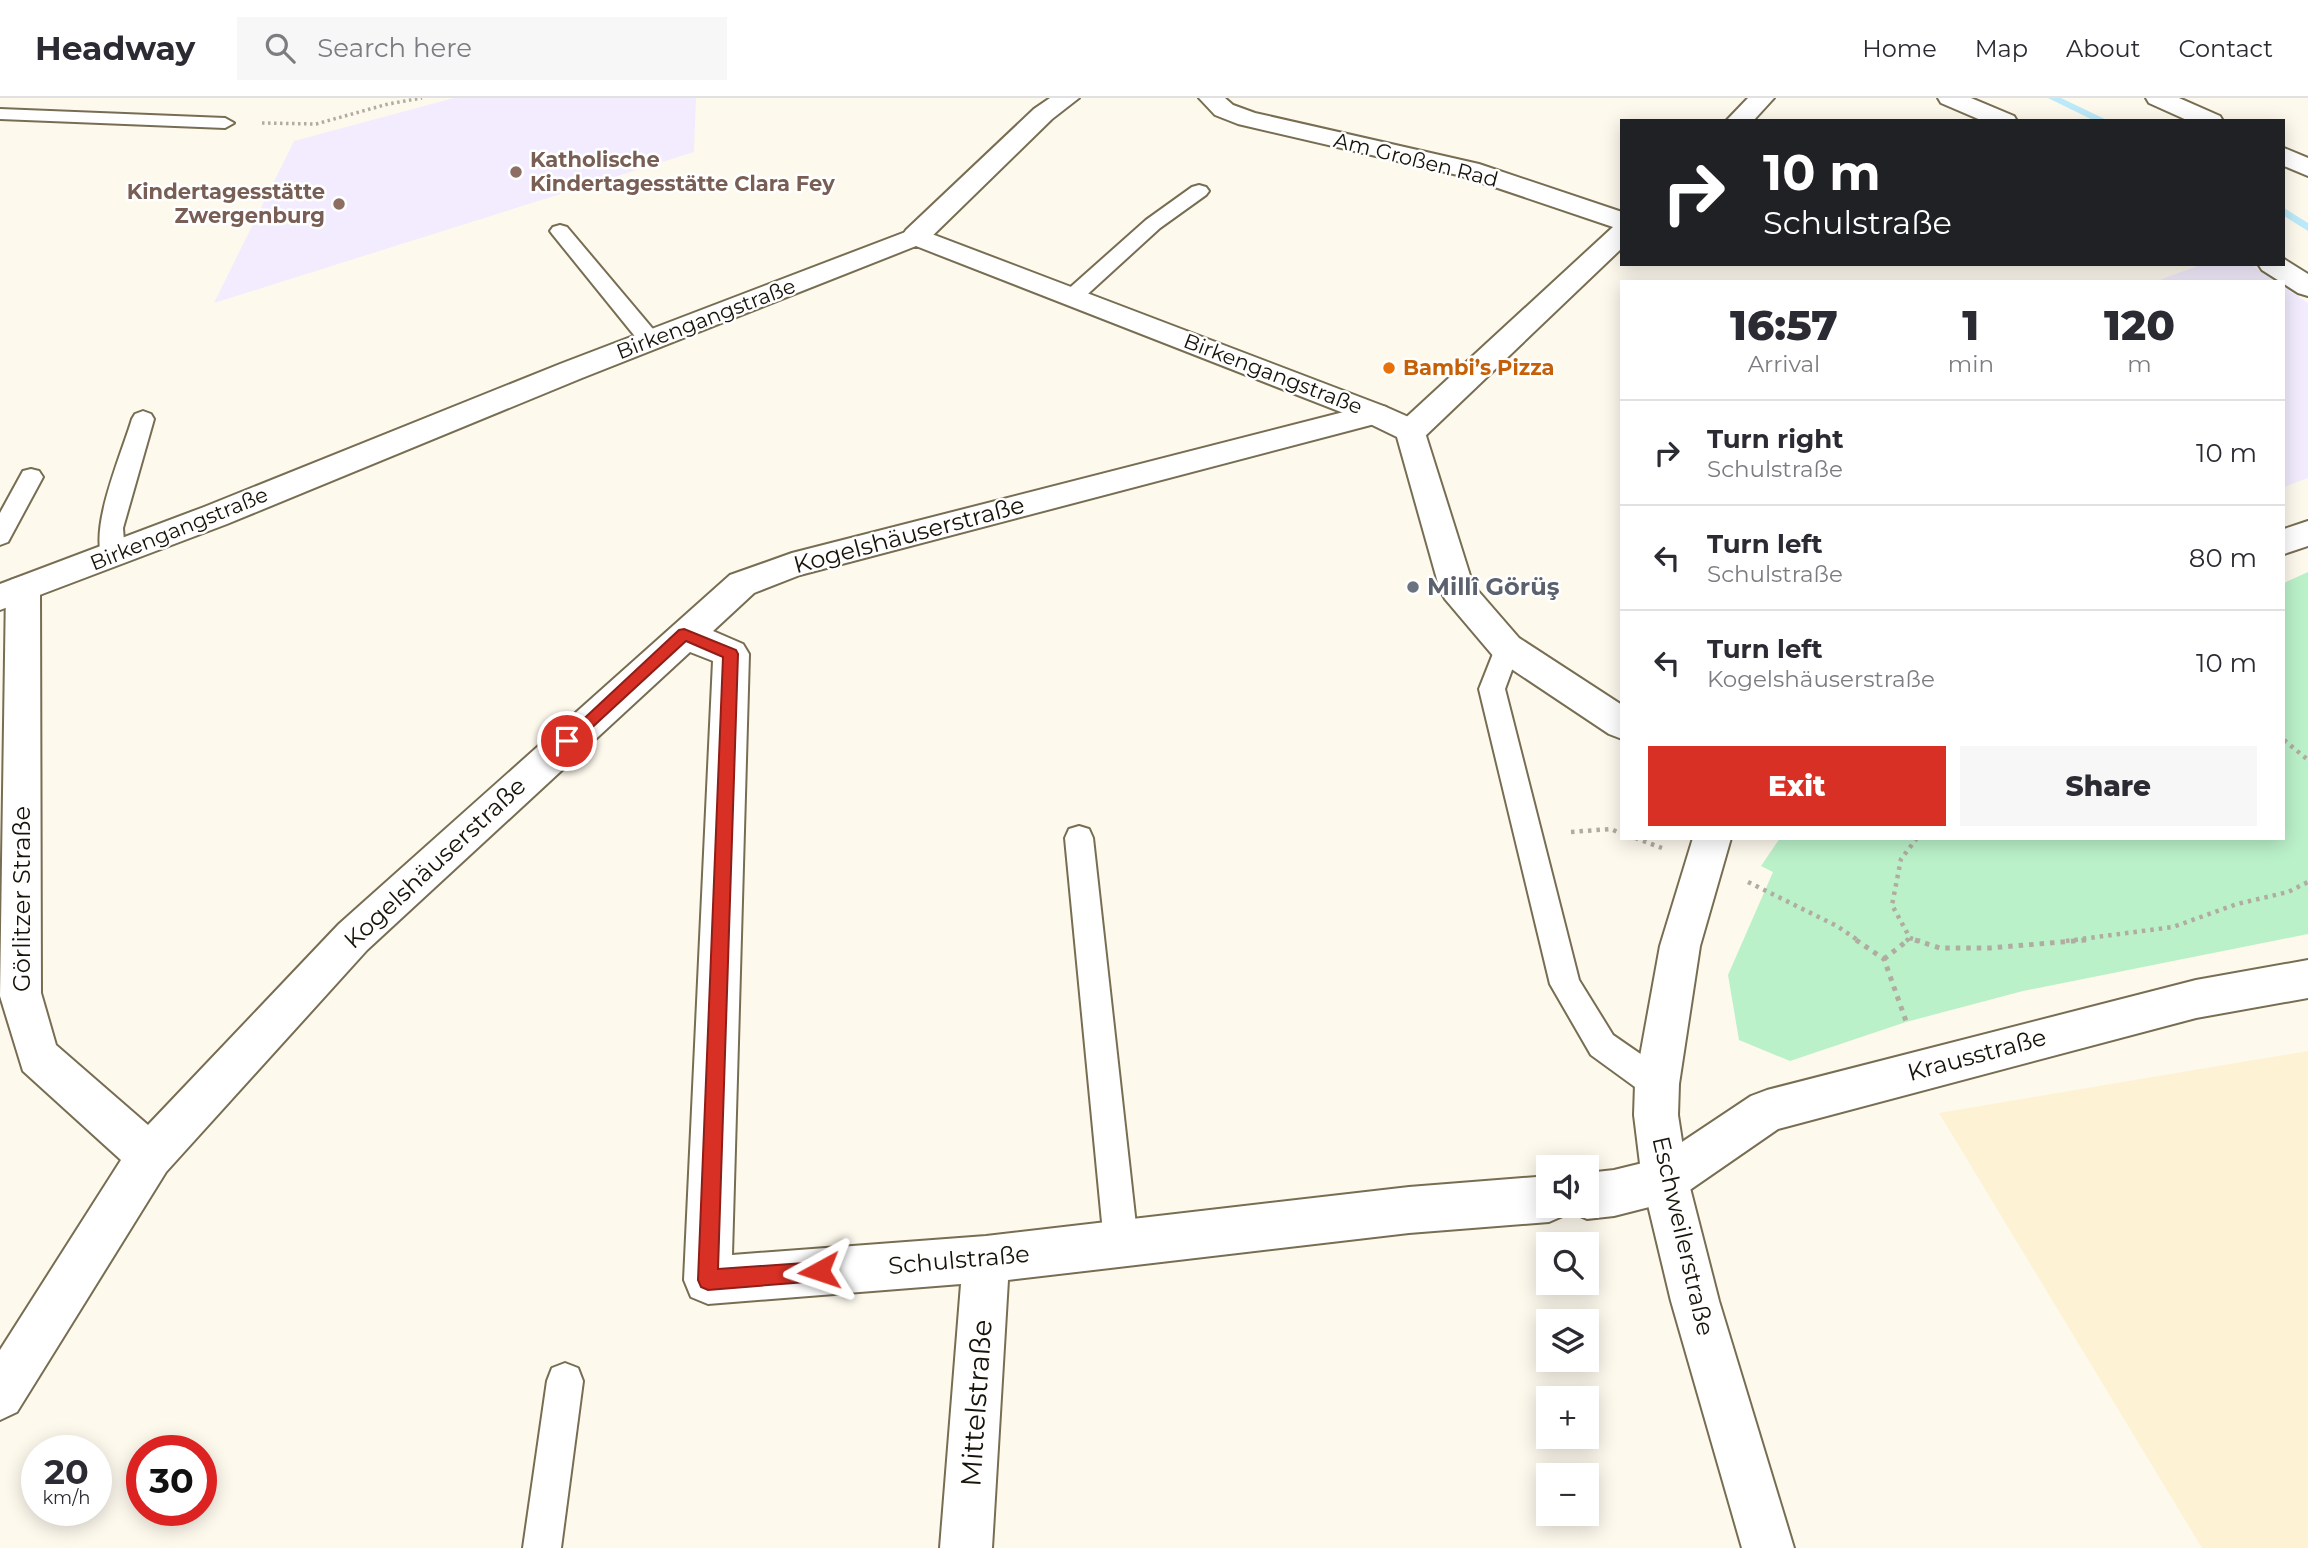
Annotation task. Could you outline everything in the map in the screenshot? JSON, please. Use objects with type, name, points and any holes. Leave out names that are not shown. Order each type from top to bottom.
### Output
[{"type":"street","points":[[916,236],[1043,114],[1067,98]]},
{"type":"street","name":"Am Großen Rad","points":[[1211,98],[1224,110],[1248,119],[1469,170],[1620,220]]},
{"type":"street","points":[[1950,98],[2000,119]]},
{"type":"street","points":[[2158,98],[2206,119]]},
{"type":"street","points":[[1740,119],[1754,100]]},
{"type":"street","points":[[2285,156],[2308,168]]},
{"type":"street","points":[[1620,235],[1411,431],[1457,590],[1507,648],[1620,723]]},
{"type":"street","name":"Birkengangstraße","points":[[11,593],[114,556],[916,236],[1375,414],[1411,431]]},
{"type":"street","points":[[2275,266],[2308,287]]},
{"type":"street","name":"Kogelshäuserstraße","points":[[0,1395],[150,1156],[353,937],[742,584],[792,565],[1375,414]]},
{"type":"street","points":[[2285,542],[2308,533]]},
{"type":"street","name":"Görlitzer Straße","points":[[11,593],[20,993],[38,1057],[150,1156]]},
{"type":"street","name":"Schulstraße","points":[[684,634],[731,654],[708,1280],[986,1259],[1409,1210],[1536,1200]]},
{"type":"street","name":"Eschweilerstraße","points":[[1708,851],[1680,946],[1657,1084],[1656,1115],[1665,1180],[1695,1301],[1768,1548]]},
{"type":"street","name":"Krausstraße","points":[[1665,1180],[1767,1111],[2196,999],[2308,979]]},
{"type":"street","points":[[1599,1195],[1614,1194],[1665,1180]]},
{"type":"street","name":"Mittelstraße","points":[[966,1548],[986,1259]]},
{"type":"lane","points":[[0,114],[225,122]]},
{"type":"lane","points":[[1072,296],[1153,225],[1199,191]]},
{"type":"lane","points":[[560,231],[650,340]]},
{"type":"lane","points":[[114,556],[111,528],[143,419]]},
{"type":"lane","points":[[0,536],[31,477]]},
{"type":"lane","points":[[1507,648],[1492,689],[1566,984],[1602,1045],[1657,1084]]},
{"type":"lane","points":[[1079,838],[1121,1243]]},
{"type":"lane","points":[[542,1548],[565,1381]]},
{"type":"path","points":[[225,122],[316,124],[388,104],[422,98]]},
{"type":"path","points":[[2285,741],[2308,760]]},
{"type":"path","points":[[1528,835],[1611,830],[1620,833]]},
{"type":"path","points":[[1646,840],[1708,851],[1766,889],[1837,926],[1884,959],[1906,1021],[1934,1066]]},
{"type":"path","points":[[1915,840],[1901,859],[1892,905],[1910,938],[1940,948],[2092,939],[2173,927],[2237,904],[2288,892],[2308,881]]},
{"type":"path","points":[[1884,959],[1910,938]]},
{"type":"shaded area","points":[[454,98],[696,98],[694,152],[214,303],[294,141]]},
{"type":"shaded area","points":[[2198,266],[2253,266],[2273,280],[2159,280]]},
{"type":"shaded area","points":[[2285,288],[2308,303],[2308,478],[2285,487]]},
{"type":"shaded area","points":[[2308,1051],[2308,1548],[2202,1548],[1939,1113]]},
{"type":"green space","points":[[2308,572],[2308,934],[2023,991],[1906,1022],[1790,1061],[1739,1040],[1728,975],[1773,872],[1761,866],[1779,840],[2285,840],[2285,583]]},
{"type":"waterway","points":[[2053,98],[2100,119]]},
{"type":"waterway","points":[[2285,212],[2308,228]]},
{"type":"place","name":"Katholische Kindertagesstätte Clara Fey","points":[[516,172]]},
{"type":"place","name":"Kindertagesstätte Zwergenburg","points":[[339,204]]},
{"type":"place","name":"Bambi’s Pizza","points":[[1389,368]]},
{"type":"place","name":"Millî Görüş","points":[[1413,587]]},
{"type":"route","points":[[567,741],[684,634],[731,654],[708,1280],[819,1271]]}]
